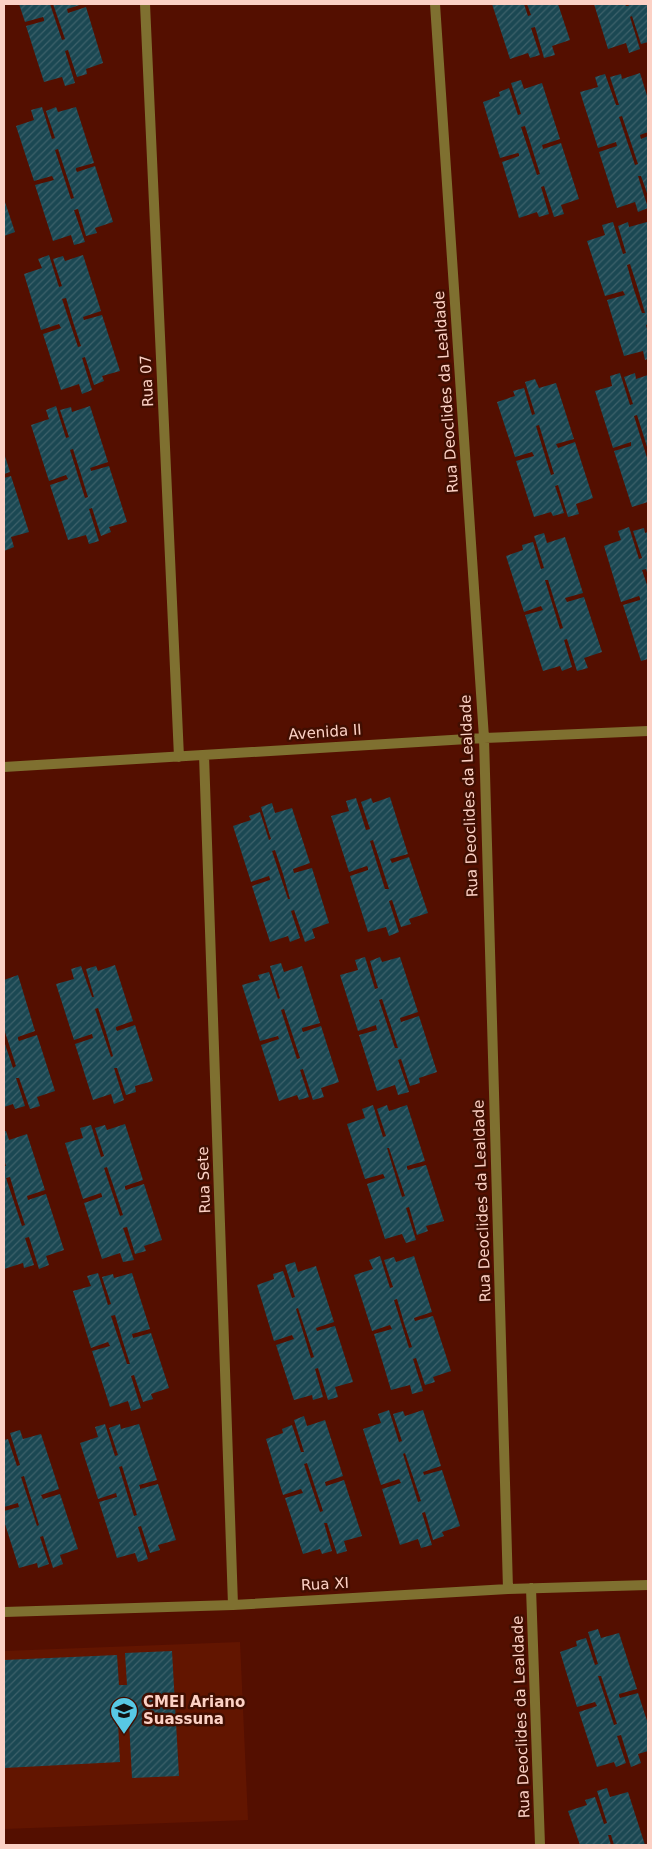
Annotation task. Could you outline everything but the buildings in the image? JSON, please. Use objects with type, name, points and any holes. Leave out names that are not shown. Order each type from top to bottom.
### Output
[{"type":"street","name":"Rua 07","points":[[145,4],[179,757]]},
{"type":"street","name":"Rua Deoclides da Lealdade","points":[[435,4],[484,738],[508,1589]]},
{"type":"street","name":"Avenida II","points":[[4,767],[484,738],[648,732]]},
{"type":"street","name":"Rua Sete","points":[[204,755],[233,1605]]},
{"type":"street","name":"Rua XI","points":[[4,1612],[233,1605],[508,1589],[648,1585]]},
{"type":"street","name":"Rua Deoclides da Lealdade","points":[[531,1588],[540,1845]]},
{"type":"shaded area","name":"CMEI Ariano Suassuna","points":[[240,1642],[248,1820],[4,1829],[4,1651]]},
{"type":"place","name":"CMEI Ariano Suassuna","points":[[124,1735]]}]
